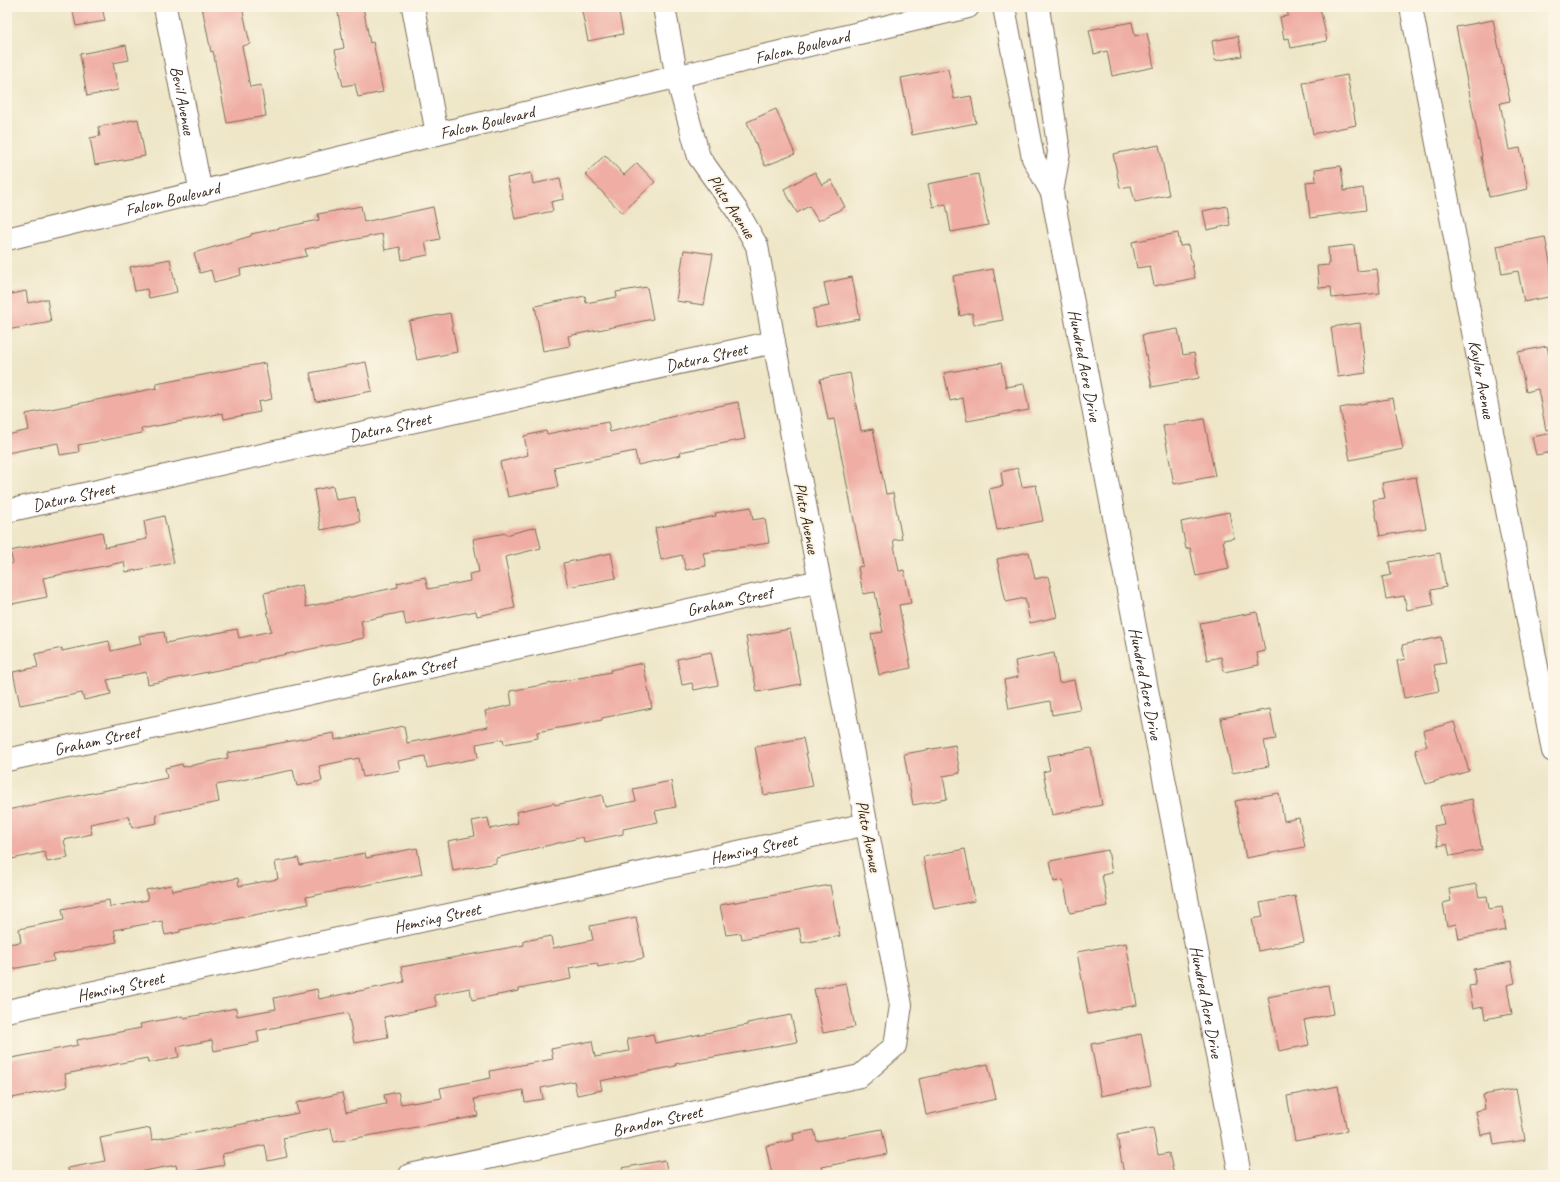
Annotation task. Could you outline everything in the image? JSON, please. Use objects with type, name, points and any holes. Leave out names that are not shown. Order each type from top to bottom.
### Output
[{"type":"street","name":"Bevil Avenue","points":[[165,7],[201,192]]},
{"type":"street","points":[[413,7],[437,134]]},
{"type":"street","name":"Pluto Avenue","points":[[664,7],[677,78],[699,157],[738,212],[757,246],[901,1005],[895,1046]]},
{"type":"street","name":"Falcon Boulevard","points":[[7,239],[437,134],[677,78],[910,14],[968,7]]},
{"type":"street","name":"Hundred Acre Drive","points":[[1004,7],[1032,158],[1052,193],[1240,1175]]},
{"type":"street","name":"Hundred Acre Drive","points":[[1038,7],[1060,152],[1052,193]]},
{"type":"street","name":"Kaylor Avenue","points":[[1411,7],[1553,751]]},
{"type":"street","name":"Datura Street","points":[[7,511],[774,342]]},
{"type":"street","name":"Graham Street","points":[[7,760],[820,581]]},
{"type":"street","name":"Hemsing Street","points":[[7,1011],[867,824]]},
{"type":"street","name":"Brandon Street","points":[[410,1175],[860,1076],[895,1046]]},
{"type":"building","points":[[72,7],[102,7],[105,21],[76,26]]},
{"type":"building","points":[[202,7],[242,7],[250,44],[242,46],[250,87],[261,85],[266,116],[227,123],[213,51],[211,52]]},
{"type":"building","points":[[337,7],[363,7],[370,43],[373,42],[383,92],[358,97],[355,84],[343,86],[335,50],[344,48]]},
{"type":"building","points":[[581,7],[618,7],[623,34],[588,41]]},
{"type":"building","points":[[1287,7],[1320,7],[1327,41],[1291,48],[1289,38],[1284,39],[1280,17],[1288,16]]},
{"type":"building","points":[[1493,20],[1510,101],[1500,103],[1509,150],[1520,148],[1528,189],[1489,197],[1456,27]]},
{"type":"building","points":[[1132,22],[1135,36],[1147,33],[1154,67],[1112,76],[1107,51],[1094,54],[1089,30]]},
{"type":"building","points":[[1238,36],[1242,56],[1215,61],[1212,41]]},
{"type":"building","points":[[126,45],[129,60],[113,63],[118,90],[87,96],[80,54]]},
{"type":"building","points":[[948,69],[954,99],[971,96],[976,123],[912,135],[901,78]]},
{"type":"building","points":[[1347,75],[1356,125],[1313,134],[1303,83]]},
{"type":"building","points":[[776,109],[795,154],[765,166],[747,122]]},
{"type":"building","points":[[138,119],[145,156],[95,165],[90,138],[100,136],[98,127]]},
{"type":"building","points":[[1159,145],[1169,195],[1135,202],[1131,186],[1120,188],[1113,154]]},
{"type":"building","points":[[605,155],[624,175],[637,163],[655,182],[622,213],[585,174]]},
{"type":"building","points":[[1341,166],[1344,191],[1363,188],[1366,210],[1310,218],[1306,182],[1316,181],[1315,169]]},
{"type":"building","points":[[815,172],[822,185],[831,180],[845,207],[818,221],[809,206],[797,213],[784,189]]},
{"type":"building","points":[[531,173],[533,184],[560,178],[564,199],[551,202],[553,211],[515,219],[507,178]]},
{"type":"building","points":[[978,174],[988,225],[951,232],[946,204],[933,207],[928,184]]},
{"type":"building","points":[[361,206],[364,222],[433,207],[440,239],[425,242],[428,255],[402,260],[400,247],[385,250],[382,234],[305,249],[307,256],[240,269],[241,275],[214,282],[211,270],[200,273],[194,253],[251,236],[251,234],[319,220],[318,214]]},
{"type":"building","points":[[1227,206],[1230,225],[1207,230],[1203,211]]},
{"type":"building","points":[[1178,233],[1180,246],[1188,245],[1195,278],[1154,286],[1150,266],[1137,268],[1132,242]]},
{"type":"building","points":[[1545,237],[1553,277],[1553,296],[1524,302],[1518,271],[1502,274],[1497,246]]},
{"type":"building","points":[[1354,245],[1357,271],[1377,269],[1380,293],[1332,298],[1331,287],[1319,288],[1317,266],[1329,265],[1328,248]]},
{"type":"building","points":[[684,250],[713,254],[704,305],[676,301]]},
{"type":"building","points":[[170,259],[177,292],[149,298],[147,289],[135,291],[130,267]]},
{"type":"building","points":[[993,269],[1003,320],[974,325],[972,313],[960,316],[953,276]]},
{"type":"building","points":[[852,277],[860,319],[816,327],[813,309],[829,306],[824,283]]},
{"type":"building","points":[[647,287],[653,319],[568,336],[570,346],[543,351],[535,306],[585,296],[586,303],[617,297],[616,292]]},
{"type":"building","points":[[26,291],[28,303],[47,299],[51,322],[7,330],[7,295]]},
{"type":"building","points":[[450,313],[457,352],[417,360],[409,321]]},
{"type":"building","points":[[1360,323],[1366,373],[1338,377],[1331,327]]},
{"type":"building","points":[[1178,329],[1183,355],[1194,353],[1199,378],[1152,387],[1142,335]]},
{"type":"building","points":[[1547,346],[1553,376],[1553,429],[1546,430],[1538,389],[1526,392],[1518,352]]},
{"type":"building","points":[[366,362],[372,391],[316,402],[310,373]]},
{"type":"building","points":[[265,363],[272,399],[258,402],[260,412],[224,419],[223,413],[141,429],[142,433],[78,445],[79,452],[60,455],[58,443],[7,453],[7,435],[29,430],[26,414],[157,388],[156,384]]},
{"type":"building","points":[[1001,363],[1006,387],[1024,384],[1029,410],[967,421],[963,398],[950,401],[944,373]]},
{"type":"building","points":[[850,373],[861,431],[873,429],[886,494],[893,493],[902,539],[893,540],[899,571],[904,570],[911,603],[899,605],[911,668],[879,675],[871,634],[883,632],[875,592],[863,594],[858,567],[863,566],[834,419],[828,420],[820,379]]},
{"type":"building","points":[[1393,398],[1403,449],[1350,460],[1340,408]]},
{"type":"building","points":[[738,402],[745,439],[680,452],[681,455],[638,465],[635,451],[554,467],[558,487],[508,497],[500,462],[528,455],[524,436],[546,431],[547,434],[608,422],[610,432]]},
{"type":"building","points":[[1204,419],[1215,476],[1174,484],[1163,426]]},
{"type":"building","points":[[1553,433],[1553,452],[1536,455],[1532,437]]},
{"type":"building","points":[[1018,468],[1022,487],[1036,485],[1043,521],[997,530],[989,489],[1003,486],[1001,472]]},
{"type":"building","points":[[1416,477],[1426,528],[1380,536],[1373,500],[1385,498],[1382,483]]},
{"type":"building","points":[[333,486],[336,500],[355,497],[360,522],[321,530],[314,490]]},
{"type":"building","points":[[751,507],[753,520],[765,518],[769,543],[703,553],[706,566],[686,570],[682,555],[661,560],[655,528],[716,516],[715,513]]},
{"type":"building","points":[[1229,512],[1234,538],[1223,540],[1229,569],[1196,576],[1190,548],[1186,549],[1181,522]]},
{"type":"building","points":[[164,516],[174,563],[126,572],[124,562],[43,578],[47,597],[7,605],[7,564],[13,563],[10,551],[102,532],[105,547],[147,539],[144,521]]},
{"type":"building","points":[[536,527],[541,548],[505,557],[515,608],[477,616],[476,611],[406,625],[403,612],[361,621],[364,638],[258,660],[258,662],[148,684],[146,672],[107,680],[111,694],[84,700],[82,693],[20,705],[13,672],[38,667],[35,654],[62,648],[62,651],[109,641],[111,651],[141,644],[139,636],[164,632],[166,643],[237,629],[239,638],[271,631],[264,593],[302,585],[306,607],[398,587],[397,583],[425,577],[428,589],[470,581],[469,574],[479,572],[473,539],[506,533],[506,535]]},
{"type":"building","points":[[1029,552],[1035,579],[1048,576],[1057,617],[1030,623],[1025,598],[1006,602],[997,559]]},
{"type":"building","points":[[611,553],[616,578],[568,587],[563,563]]},
{"type":"building","points":[[1440,553],[1446,587],[1431,590],[1434,605],[1407,610],[1404,596],[1386,599],[1382,577],[1391,575],[1389,562]]},
{"type":"building","points":[[1257,612],[1265,651],[1257,653],[1259,665],[1224,672],[1221,657],[1207,660],[1200,623]]},
{"type":"building","points":[[790,629],[801,684],[757,692],[746,637]]},
{"type":"building","points":[[1441,637],[1446,663],[1434,665],[1439,691],[1404,698],[1397,661],[1405,659],[1402,645]]},
{"type":"building","points":[[711,652],[718,685],[694,690],[692,683],[682,685],[677,659]]},
{"type":"building","points":[[1054,653],[1059,683],[1074,680],[1080,710],[1052,715],[1050,701],[1009,709],[1004,680],[1018,677],[1015,661]]},
{"type":"building","points":[[643,663],[652,708],[602,718],[602,720],[537,732],[538,738],[504,744],[503,739],[476,744],[478,758],[427,768],[425,756],[398,761],[400,770],[363,777],[359,758],[319,766],[322,781],[297,786],[293,770],[216,785],[219,802],[156,814],[157,823],[132,828],[129,816],[90,824],[92,834],[64,840],[68,858],[47,862],[45,852],[7,860],[7,810],[167,778],[165,768],[182,764],[183,767],[228,758],[227,753],[334,733],[335,740],[404,726],[407,743],[488,727],[485,711],[512,705],[510,691],[611,672],[610,670]]},
{"type":"building","points":[[1270,709],[1276,739],[1264,741],[1269,766],[1232,773],[1221,718]]},
{"type":"building","points":[[1454,722],[1469,771],[1426,784],[1415,750],[1427,746],[1423,731]]},
{"type":"building","points":[[803,738],[813,786],[764,795],[755,747]]},
{"type":"building","points":[[955,745],[960,773],[943,776],[947,799],[913,805],[904,754]]},
{"type":"building","points":[[1091,748],[1102,805],[1052,815],[1043,772],[1050,770],[1047,756]]},
{"type":"building","points":[[671,781],[676,807],[655,811],[658,822],[623,829],[623,834],[584,842],[583,837],[496,858],[496,863],[453,871],[448,841],[475,836],[472,821],[488,818],[490,829],[518,823],[516,812],[554,803],[555,805],[602,795],[605,807],[636,801],[633,789]]},
{"type":"building","points":[[1279,793],[1284,821],[1299,818],[1305,847],[1246,858],[1235,801]]},
{"type":"building","points":[[1472,799],[1482,850],[1450,856],[1447,844],[1438,846],[1434,826],[1444,824],[1440,806]]},
{"type":"building","points":[[417,848],[422,874],[306,897],[308,904],[180,930],[180,932],[165,935],[162,921],[114,930],[117,942],[53,955],[54,961],[7,970],[7,944],[21,942],[19,929],[64,920],[62,909],[109,900],[110,907],[148,900],[146,890],[171,885],[172,891],[238,878],[239,886],[278,879],[275,862],[298,858],[300,865],[365,853],[366,858]]},
{"type":"building","points":[[965,849],[975,901],[934,909],[923,857]]},
{"type":"building","points":[[1108,850],[1112,873],[1102,875],[1108,906],[1070,913],[1063,880],[1054,882],[1050,861]]},
{"type":"building","points":[[1476,884],[1479,897],[1487,896],[1489,909],[1502,907],[1506,930],[1459,939],[1456,924],[1447,926],[1443,903],[1451,901],[1449,889]]},
{"type":"building","points":[[830,885],[840,936],[802,943],[799,928],[742,939],[741,933],[726,935],[720,905]]},
{"type":"building","points":[[1295,896],[1304,942],[1258,951],[1252,919],[1263,917],[1260,903]]},
{"type":"building","points":[[636,917],[644,958],[598,967],[597,963],[569,968],[571,979],[472,1000],[470,988],[434,995],[437,1006],[384,1017],[388,1037],[354,1043],[348,1013],[257,1031],[259,1042],[214,1051],[212,1040],[177,1047],[179,1057],[148,1063],[147,1058],[65,1074],[67,1087],[7,1099],[7,1059],[78,1045],[77,1040],[141,1028],[140,1024],[183,1016],[184,1018],[236,1008],[237,1016],[276,1009],[274,998],[317,989],[319,999],[404,982],[401,967],[524,945],[524,941],[551,936],[553,948],[593,940],[590,926]]},
{"type":"building","points":[[1126,943],[1137,1005],[1088,1014],[1077,952]]},
{"type":"building","points":[[1511,962],[1515,983],[1507,985],[1512,1014],[1485,1019],[1483,1007],[1473,1009],[1469,986],[1476,985],[1473,969]]},
{"type":"building","points":[[846,983],[855,1027],[823,1033],[814,989]]},
{"type":"building","points":[[1328,985],[1333,1014],[1304,1020],[1309,1045],[1279,1051],[1268,997]]},
{"type":"building","points":[[791,1015],[797,1042],[675,1064],[676,1066],[600,1081],[602,1090],[577,1095],[574,1081],[541,1088],[543,1099],[525,1102],[523,1090],[474,1099],[478,1116],[334,1142],[331,1128],[283,1138],[287,1157],[268,1161],[265,1145],[222,1154],[224,1165],[178,1174],[176,1165],[133,1173],[133,1175],[69,1175],[68,1168],[105,1161],[100,1138],[150,1128],[152,1140],[217,1129],[298,1113],[296,1103],[342,1093],[346,1112],[386,1104],[384,1095],[398,1092],[401,1104],[442,1098],[440,1088],[491,1078],[490,1071],[553,1059],[551,1049],[592,1041],[595,1057],[629,1051],[627,1039],[653,1034],[655,1043]]},
{"type":"building","points":[[1141,1034],[1151,1086],[1101,1096],[1091,1044]]},
{"type":"building","points":[[988,1064],[996,1099],[926,1115],[919,1079]]},
{"type":"building","points":[[1338,1086],[1347,1131],[1295,1141],[1287,1096]]},
{"type":"building","points":[[1516,1089],[1525,1140],[1494,1145],[1492,1133],[1481,1135],[1476,1111],[1485,1109],[1483,1095]]},
{"type":"building","points":[[1153,1128],[1158,1155],[1169,1153],[1174,1175],[1124,1175],[1117,1135]]},
{"type":"building","points":[[882,1129],[887,1154],[822,1167],[824,1175],[772,1175],[766,1146],[794,1140],[793,1134],[814,1130],[817,1141]]},
{"type":"building","points":[[665,1160],[668,1175],[623,1175],[622,1168]]}]
